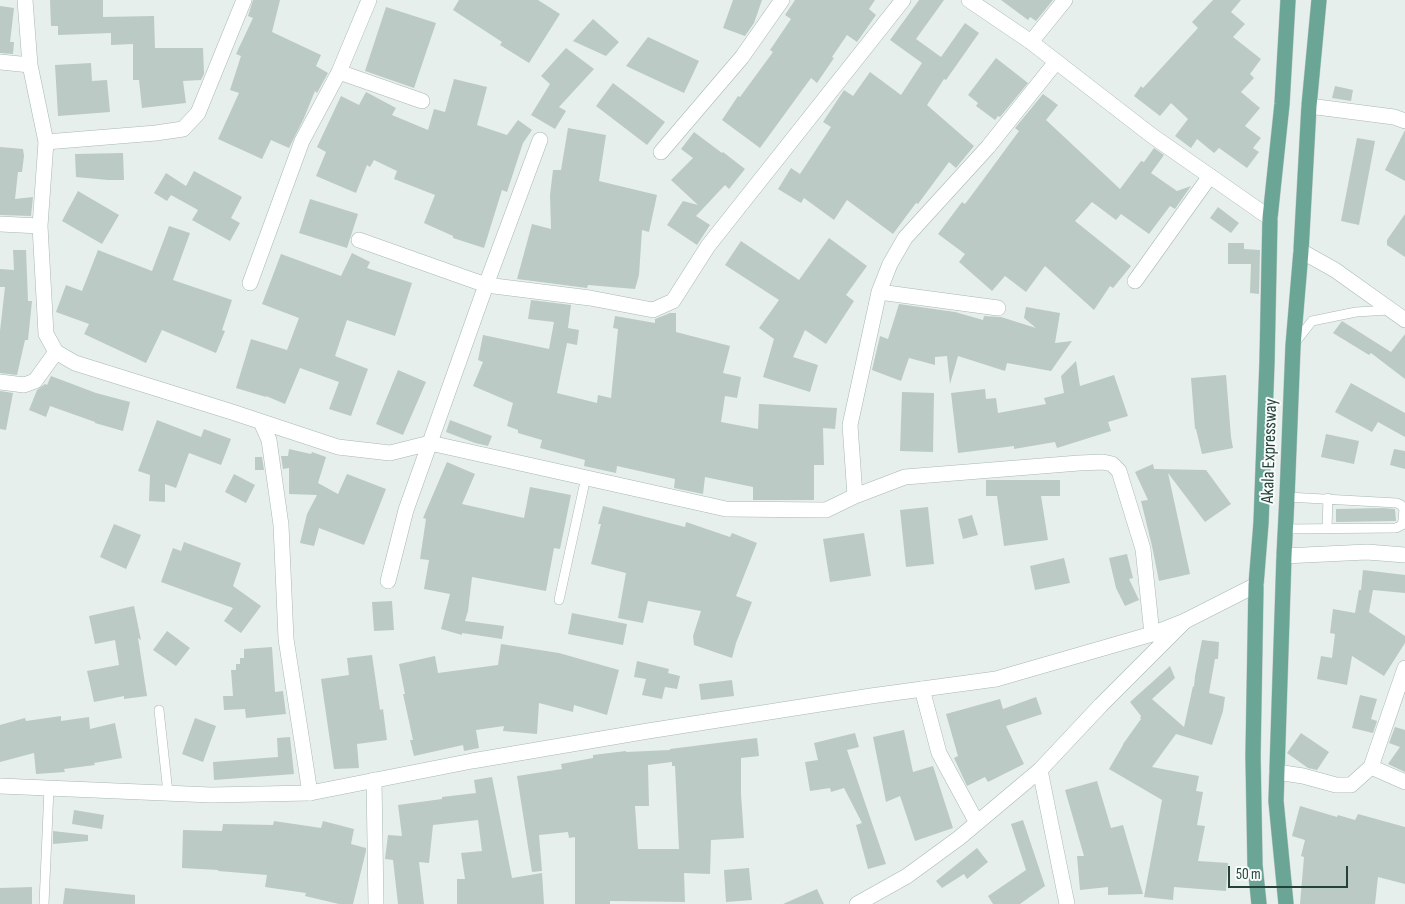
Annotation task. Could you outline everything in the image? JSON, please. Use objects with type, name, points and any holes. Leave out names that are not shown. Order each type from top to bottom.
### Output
[{"type":"main road","name":"Akala Expressway","points":[[1259,904],[1255,865],[1256,585],[1262,514],[1270,218],[1282,104],[1288,0]]},
{"type":"main road","name":"Akala Expressway","points":[[1286,904],[1276,801],[1284,556],[1293,346],[1301,251],[1309,106],[1319,0]]},
{"type":"street","points":[[25,0],[30,65],[46,142],[40,226],[46,334],[56,352],[76,363],[338,447],[390,453],[430,443],[726,509],[826,510],[855,496],[905,477],[1079,463],[1103,462],[1112,464],[1118,471],[1143,549],[1152,634]]},
{"type":"street","points":[[46,142],[183,130],[198,113],[244,0]]},
{"type":"street","points":[[250,283],[302,141],[339,72],[368,0]]},
{"type":"street","points":[[661,152],[742,57],[782,0]]},
{"type":"street","points":[[359,240],[486,286],[590,298],[653,310],[673,301],[708,246],[903,0]]},
{"type":"street","points":[[969,0],[1031,42],[1151,135],[1270,218]]},
{"type":"street","points":[[1031,42],[1065,0]]},
{"type":"street","points":[[0,62],[30,65]]},
{"type":"street","points":[[855,496],[850,425],[879,292],[890,264],[905,238],[988,147],[1056,62]]},
{"type":"street","points":[[339,72],[422,101]]},
{"type":"street","points":[[1309,106],[1394,117],[1405,122]]},
{"type":"street","points":[[388,581],[406,510],[540,140]]},
{"type":"street","points":[[1134,281],[1210,176]]},
{"type":"street","points":[[0,224],[40,226]]},
{"type":"street","points":[[1301,251],[1334,270],[1405,320]]},
{"type":"street","points":[[879,292],[998,308]]},
{"type":"street","points":[[0,382],[24,385],[35,381],[56,352]]},
{"type":"street","points":[[260,422],[269,440],[281,525],[286,639],[310,793]]},
{"type":"street","points":[[1284,556],[1367,552],[1405,555]]},
{"type":"street","points":[[0,786],[211,795],[310,793],[648,731],[922,688],[996,679],[1152,634],[1185,621],[1256,585]]},
{"type":"street","points":[[857,904],[907,876],[960,838],[1040,770],[1101,705],[1185,621]]},
{"type":"street","points":[[1277,772],[1350,786],[1371,767],[1405,668]]},
{"type":"street","points":[[922,688],[940,752],[977,823]]},
{"type":"street","points":[[1371,767],[1405,782]]},
{"type":"street","points":[[1040,770],[1067,904]]},
{"type":"street","points":[[374,780],[376,904]]},
{"type":"lane","points":[[1293,346],[1312,321],[1356,312],[1390,310]]},
{"type":"lane","points":[[559,600],[586,477]]},
{"type":"lane","points":[[1286,529],[1396,528],[1402,525],[1404,520],[1404,509],[1402,505],[1397,503],[1288,497]]},
{"type":"lane","points":[[1327,528],[1328,498]]},
{"type":"lane","points":[[159,710],[168,793]]},
{"type":"lane","points":[[44,904],[49,788]]},
{"type":"building","points":[[50,0],[103,0],[103,17],[154,16],[155,48],[203,48],[204,74],[201,80],[183,81],[186,103],[142,108],[139,80],[133,80],[133,44],[111,45],[111,33],[58,35],[58,26],[51,26]]},
{"type":"building","points":[[253,0],[280,0],[272,32],[321,55],[316,66],[328,73],[317,93],[315,91],[289,148],[271,140],[262,159],[218,139],[239,93],[230,90],[241,56],[236,54],[253,18],[248,16]]},
{"type":"building","points":[[459,0],[538,0],[560,14],[529,63],[500,45],[502,42],[453,10]]},
{"type":"building","points":[[733,0],[762,0],[754,23],[745,36],[723,28]]},
{"type":"building","points":[[795,0],[875,0],[869,9],[876,15],[857,42],[847,35],[817,83],[811,78],[760,148],[722,120],[738,96],[740,97],[773,52],[770,50],[791,19],[785,15]]},
{"type":"building","points":[[919,0],[944,0],[916,39],[941,57],[965,23],[979,33],[927,105],[974,146],[956,168],[949,162],[893,234],[847,200],[834,220],[804,198],[801,203],[778,189],[791,168],[800,174],[831,127],[823,122],[844,90],[853,96],[870,72],[901,95],[922,63],[890,40]]},
{"type":"building","points":[[1001,0],[1053,0],[1036,21],[1030,17],[1028,20]]},
{"type":"building","points":[[1213,0],[1241,0],[1231,12],[1245,24],[1233,37],[1261,59],[1250,74],[1254,78],[1241,92],[1260,108],[1245,126],[1261,138],[1253,148],[1259,152],[1247,168],[1219,148],[1214,153],[1197,139],[1191,148],[1175,136],[1188,119],[1171,103],[1160,116],[1134,96],[1141,86],[1143,88],[1198,28],[1192,22]]},
{"type":"building","points":[[0,6],[14,8],[10,42],[14,42],[13,54],[0,53]]},
{"type":"building","points":[[386,7],[436,23],[414,88],[365,71]]},
{"type":"building","points":[[593,19],[619,42],[606,56],[573,41]]},
{"type":"building","points":[[648,37],[699,61],[684,93],[626,66]]},
{"type":"building","points":[[566,48],[594,69],[559,107],[566,111],[555,129],[531,115],[550,84],[541,76]]},
{"type":"building","points":[[996,58],[1028,83],[1000,117],[998,116],[995,120],[976,106],[978,103],[968,95]]},
{"type":"building","points":[[91,63],[92,81],[107,80],[110,112],[58,116],[55,65]]},
{"type":"building","points":[[454,79],[487,87],[477,125],[507,135],[518,120],[532,130],[523,143],[507,192],[502,190],[484,248],[453,238],[453,236],[424,223],[435,195],[394,179],[397,171],[374,160],[370,167],[367,165],[356,193],[316,176],[326,152],[317,147],[341,96],[359,105],[366,92],[396,108],[392,115],[428,130],[434,109],[445,112]]},
{"type":"building","points":[[613,83],[665,122],[647,145],[596,106]]},
{"type":"building","points":[[1335,86],[1353,90],[1351,101],[1332,98]]},
{"type":"building","points":[[1043,94],[1058,105],[1046,120],[1120,189],[1141,161],[1144,162],[1154,148],[1164,155],[1151,173],[1177,191],[1191,186],[1175,209],[1170,206],[1149,234],[1121,214],[1116,220],[1092,202],[1075,221],[1131,266],[1113,288],[1110,286],[1094,310],[1045,266],[1026,292],[1005,276],[992,291],[959,262],[965,254],[938,234],[962,202],[965,204],[980,184],[1019,131],[1015,128]]},
{"type":"building","points":[[568,128],[606,135],[599,181],[657,195],[649,232],[642,230],[639,275],[635,289],[588,285],[587,288],[517,279],[532,224],[551,229],[550,195],[553,170],[561,170]]},
{"type":"building","points":[[1405,130],[1405,181],[1385,170]]},
{"type":"building","points":[[694,132],[745,169],[729,189],[725,185],[696,216],[710,225],[697,245],[667,225],[683,201],[698,205],[671,180],[693,158],[681,149]]},
{"type":"building","points":[[1357,138],[1375,141],[1359,225],[1341,221]]},
{"type":"building","points":[[0,147],[23,149],[22,172],[18,172],[15,199],[33,197],[31,216],[0,215]]},
{"type":"building","points":[[123,153],[124,180],[76,177],[75,154]]},
{"type":"building","points":[[194,171],[242,197],[231,218],[240,223],[230,241],[192,220],[198,210],[171,195],[167,201],[154,193],[166,173],[186,186]]},
{"type":"building","points":[[78,191],[119,215],[102,244],[62,221]]},
{"type":"building","points":[[310,199],[358,214],[347,248],[299,233]]},
{"type":"building","points":[[1218,207],[1239,223],[1231,233],[1210,218]]},
{"type":"building","points":[[1405,214],[1405,257],[1387,245],[1387,240]]},
{"type":"building","points":[[169,226],[190,233],[173,280],[232,300],[222,330],[225,331],[216,353],[162,330],[146,363],[84,334],[89,324],[56,312],[66,285],[82,291],[98,250],[152,271]]},
{"type":"building","points":[[829,238],[867,266],[846,295],[854,301],[826,344],[805,330],[793,357],[818,365],[810,392],[763,377],[774,339],[759,328],[779,300],[725,265],[741,241],[799,280]]},
{"type":"building","points":[[1228,243],[1244,243],[1244,249],[1260,250],[1259,294],[1250,293],[1251,264],[1228,264]]},
{"type":"building","points":[[13,250],[26,250],[28,301],[32,301],[28,340],[25,340],[17,375],[0,373],[0,331],[5,287],[0,287],[0,269],[14,270]]},
{"type":"building","points":[[352,253],[370,262],[367,268],[412,283],[395,336],[347,320],[335,356],[368,369],[351,416],[329,409],[339,382],[300,368],[285,404],[266,396],[236,388],[251,339],[287,350],[299,318],[262,304],[281,254],[341,276]]},
{"type":"building","points":[[531,300],[571,305],[568,328],[579,330],[577,345],[567,343],[557,393],[597,403],[598,395],[611,398],[618,329],[613,328],[615,316],[655,323],[655,319],[670,313],[676,313],[676,332],[730,346],[723,373],[741,377],[737,398],[725,396],[721,422],[758,429],[759,404],[837,408],[835,429],[823,428],[824,465],[814,465],[814,500],[753,500],[753,487],[705,477],[703,494],[674,488],[675,479],[617,466],[616,473],[584,466],[585,460],[540,448],[542,440],[518,433],[518,430],[507,426],[513,403],[473,386],[483,362],[478,360],[483,335],[549,349],[554,322],[528,319]]},
{"type":"building","points":[[899,304],[955,312],[983,320],[984,316],[1001,317],[1036,328],[1024,318],[1026,307],[1060,313],[1055,343],[1072,341],[1051,371],[1007,363],[1005,371],[958,356],[950,384],[947,356],[935,357],[935,365],[909,358],[901,381],[872,370],[880,336],[888,339]]},
{"type":"building","points":[[1342,321],[1391,352],[1405,334],[1405,379],[1371,353],[1369,355],[1333,333]]},
{"type":"building","points":[[1076,361],[1080,386],[1114,375],[1128,416],[1108,422],[1111,431],[1057,448],[1055,442],[1014,449],[1014,446],[958,453],[951,393],[985,389],[986,399],[996,398],[998,413],[1046,404],[1044,398],[1064,393],[1061,376]]},
{"type":"building","points":[[398,370],[426,382],[403,435],[376,424]]},
{"type":"building","points":[[1226,375],[1233,448],[1202,454],[1195,429],[1191,378]]},
{"type":"building","points":[[51,376],[96,393],[130,402],[123,431],[95,423],[50,406],[46,417],[29,410],[37,390],[45,384],[47,385]]},
{"type":"building","points":[[1351,383],[1405,413],[1405,437],[1378,422],[1372,432],[1335,412]]},
{"type":"building","points":[[0,391],[13,393],[6,430],[0,429]]},
{"type":"building","points":[[902,392],[934,393],[933,452],[900,451]]},
{"type":"building","points":[[157,420],[201,437],[204,429],[231,439],[221,465],[189,453],[176,488],[165,484],[165,502],[149,501],[150,475],[138,471]]},
{"type":"building","points":[[450,420],[492,436],[488,446],[446,432]]},
{"type":"building","points":[[1326,434],[1359,441],[1354,464],[1321,457]]},
{"type":"building","points":[[289,449],[311,454],[312,452],[326,457],[318,483],[338,494],[347,474],[386,489],[364,545],[319,528],[314,546],[300,543],[307,514],[317,495],[289,494],[289,468],[283,469],[281,456],[288,456]]},
{"type":"building","points":[[1394,449],[1405,451],[1405,469],[1390,465]]},
{"type":"building","points":[[255,457],[262,457],[264,470],[255,470]]},
{"type":"building","points":[[447,462],[475,474],[462,504],[524,518],[530,487],[571,495],[560,549],[554,548],[546,591],[472,577],[465,621],[504,626],[502,639],[462,633],[462,635],[441,629],[450,594],[424,589],[429,560],[420,559],[426,519],[423,518]]},
{"type":"building","points":[[1153,464],[1154,469],[1206,470],[1231,504],[1205,522],[1168,473],[1190,574],[1159,581],[1141,501],[1148,500],[1135,472]]},
{"type":"building","points":[[234,474],[255,485],[246,503],[225,492]]},
{"type":"building","points":[[986,480],[1060,480],[1060,496],[1041,496],[1048,540],[1004,546],[997,496],[986,496]]},
{"type":"building","points":[[603,506],[685,527],[686,522],[730,537],[732,533],[757,543],[736,596],[752,602],[732,658],[694,645],[693,636],[701,611],[648,601],[643,623],[618,618],[626,573],[591,564],[601,524],[598,524]]},
{"type":"building","points":[[928,507],[934,564],[906,567],[900,510]]},
{"type":"building","points":[[1336,509],[1395,509],[1396,521],[1336,522]]},
{"type":"building","points":[[972,515],[978,535],[963,539],[958,519]]},
{"type":"building","points":[[114,524],[141,535],[126,569],[100,557]]},
{"type":"building","points":[[864,533],[871,576],[830,582],[823,539]]},
{"type":"building","points":[[184,542],[241,563],[233,586],[261,606],[241,633],[224,621],[233,608],[161,582],[173,548],[181,551]]},
{"type":"building","points":[[1127,554],[1133,578],[1129,579],[1139,600],[1125,606],[1116,588],[1109,558]]},
{"type":"building","points":[[1064,558],[1070,583],[1035,590],[1030,566]]},
{"type":"building","points":[[1363,570],[1405,575],[1405,593],[1373,590],[1369,612],[1405,636],[1405,643],[1384,676],[1352,656],[1347,685],[1317,679],[1321,656],[1332,658],[1335,634],[1330,633],[1333,609],[1355,613],[1359,590],[1361,590]]},
{"type":"building","points":[[392,601],[394,630],[374,631],[372,602]]},
{"type":"building","points":[[134,606],[141,640],[138,638],[147,696],[124,699],[124,696],[94,702],[87,671],[119,665],[115,640],[95,644],[89,616]]},
{"type":"building","points":[[572,613],[627,624],[623,645],[568,634]]},
{"type":"building","points":[[167,631],[190,648],[176,666],[153,650]]},
{"type":"building","points":[[1202,640],[1219,642],[1218,659],[1215,659],[1209,693],[1225,697],[1223,711],[1212,745],[1176,734],[1152,767],[1199,776],[1196,791],[1203,792],[1197,825],[1205,826],[1198,861],[1228,863],[1226,891],[1174,887],[1173,900],[1144,897],[1162,800],[1109,769],[1123,744],[1141,719],[1141,716],[1130,702],[1170,666],[1175,678],[1152,699],[1184,727],[1194,687]]},
{"type":"building","points":[[501,644],[559,653],[619,670],[607,715],[574,705],[573,712],[539,703],[537,734],[503,731],[504,726],[476,730],[479,748],[464,751],[463,745],[414,756],[410,740],[413,740],[403,694],[405,694],[399,664],[435,656],[438,673],[498,665]]},
{"type":"building","points":[[272,647],[275,692],[283,691],[286,714],[246,718],[245,709],[224,710],[223,696],[233,696],[231,670],[236,670],[236,664],[240,664],[240,658],[244,658],[244,649]]},
{"type":"building","points":[[372,655],[380,710],[383,709],[387,740],[357,744],[359,768],[334,769],[321,679],[349,675],[347,658]]},
{"type":"building","points":[[637,661],[669,669],[668,673],[680,676],[677,689],[665,687],[662,699],[642,695],[646,679],[634,677]]},
{"type":"building","points":[[732,680],[734,696],[701,700],[699,684]]},
{"type":"building","points":[[1360,695],[1377,699],[1371,719],[1377,721],[1373,733],[1352,728]]},
{"type":"building","points":[[1036,697],[1042,714],[1006,726],[1024,764],[988,782],[985,777],[967,786],[954,758],[958,756],[946,714],[1000,699],[1003,709]]},
{"type":"building","points":[[61,716],[61,721],[89,717],[90,729],[115,723],[122,758],[94,763],[95,765],[64,769],[65,772],[36,774],[34,753],[0,762],[0,725],[25,718],[26,721]]},
{"type":"building","points":[[195,718],[216,726],[203,762],[182,754]]},
{"type":"building","points":[[1395,727],[1405,730],[1405,772],[1388,764],[1400,747],[1389,743]]},
{"type":"building","points":[[904,730],[913,772],[933,766],[953,828],[915,841],[900,796],[886,802],[873,737]]},
{"type":"building","points":[[855,733],[859,747],[847,750],[886,864],[868,869],[856,825],[862,823],[844,788],[831,792],[830,788],[810,791],[805,762],[818,760],[814,743]]},
{"type":"building","points":[[1301,733],[1329,752],[1317,770],[1308,768],[1287,753]]},
{"type":"building","points":[[290,737],[294,774],[214,780],[213,762],[278,757],[277,738]]},
{"type":"building","points":[[757,738],[759,756],[741,758],[744,838],[711,840],[710,874],[684,873],[685,902],[610,901],[610,904],[575,904],[575,837],[569,838],[568,832],[539,835],[542,871],[532,872],[517,776],[562,769],[561,764],[593,758],[593,755],[670,749]],"holes":[[[672,762],[672,766],[675,766],[679,849],[638,849],[635,806],[649,806],[648,765]]]},
{"type":"building","points":[[492,777],[512,878],[542,873],[544,904],[457,904],[457,879],[465,879],[461,853],[482,851],[478,820],[433,825],[429,863],[419,862],[424,904],[398,904],[393,860],[385,859],[388,835],[402,836],[398,805],[476,793],[474,780]]},
{"type":"building","points":[[1097,781],[1111,828],[1123,825],[1143,894],[1108,895],[1108,887],[1080,890],[1077,856],[1084,856],[1065,790]]},
{"type":"building","points":[[1300,806],[1337,817],[1338,815],[1355,820],[1358,814],[1405,827],[1405,884],[1378,877],[1375,904],[1300,904],[1304,857],[1301,856],[1305,840],[1292,836]]},
{"type":"building","points":[[74,810],[104,815],[102,829],[72,824]]},
{"type":"building","points":[[1023,820],[1045,886],[1020,904],[993,904],[988,896],[1026,870],[1011,824]]},
{"type":"building","points":[[274,821],[321,828],[323,821],[354,829],[351,844],[366,848],[366,851],[353,904],[339,904],[305,896],[306,893],[265,887],[267,875],[182,868],[183,830],[222,831],[223,824],[273,825]]},
{"type":"building","points":[[53,831],[88,835],[88,841],[53,844]]},
{"type":"building","points":[[977,848],[988,862],[967,879],[964,874],[942,888],[936,881]]},
{"type":"building","points":[[749,868],[752,900],[726,902],[724,870]]},
{"type":"building","points":[[32,887],[32,904],[0,904],[0,888]]},
{"type":"building","points":[[65,888],[135,895],[135,904],[63,904]]},
{"type":"building","points":[[817,889],[824,904],[783,904]]}]
